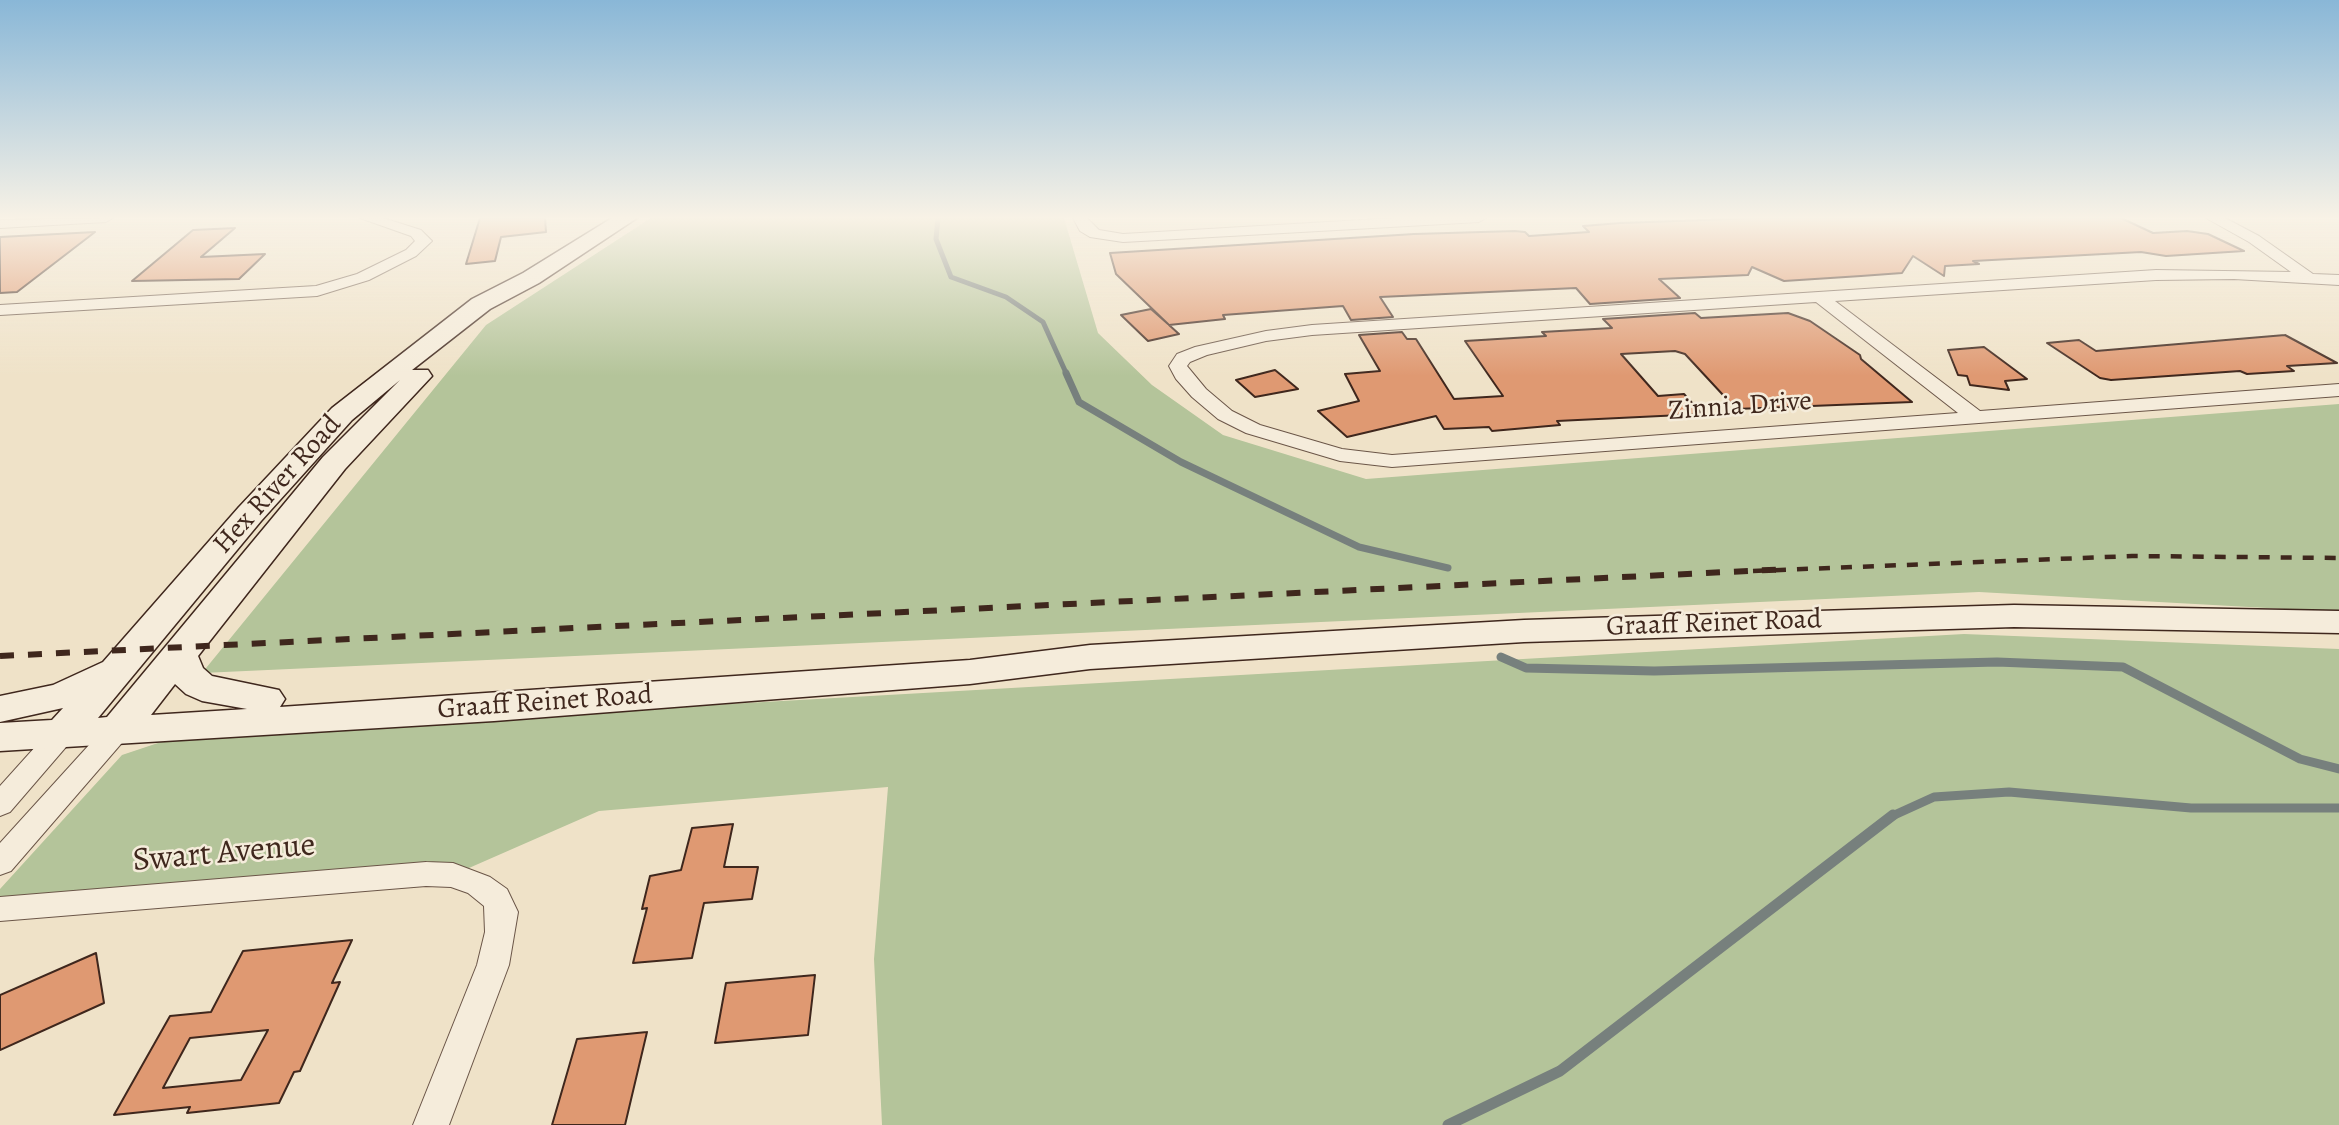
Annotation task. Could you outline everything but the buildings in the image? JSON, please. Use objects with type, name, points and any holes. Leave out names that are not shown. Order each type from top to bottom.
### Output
[{"type":"main road","name":"Hex River Road","points":[[72,722],[290,469],[342,414],[463,317],[508,288],[543,270]]},
{"type":"main road","name":"Hex River Road","points":[[127,719],[334,463],[396,396],[461,338],[523,291],[531,278]]},
{"type":"main road","name":"Graaff Reinet Road","points":[[0,716],[72,722],[494,708],[970,671],[1090,657],[1524,631],[1802,620],[2014,616],[2339,622]]},
{"type":"main road","points":[[179,655],[187,674],[199,685],[215,692],[266,699]]},
{"type":"main road","name":"Graaff Reinet Road","points":[[127,719],[266,699],[1028,657],[1090,657]]},
{"type":"main road","points":[[0,709],[64,695],[124,662]]},
{"type":"main road","name":"Graaff Reinet Road","points":[[0,737],[72,722]]},
{"type":"street","points":[[0,310],[317,291],[376,270]]},
{"type":"street","points":[[2298,270],[2309,278]]},
{"type":"street","points":[[1179,362],[1191,354],[1220,346],[1312,330],[2168,275],[2339,280]]},
{"type":"street","points":[[1818,296],[1974,416]]},
{"type":"street","name":"Zinnia Drive","points":[[1179,362],[1182,376],[1235,421],[1289,440],[1371,460],[2339,390]]},
{"type":"street","points":[[0,863],[127,719]]},
{"type":"street","points":[[0,805],[72,722]]},
{"type":"street","points":[[431,1125],[493,965],[502,922],[502,912],[496,898],[479,885],[453,875]]},
{"type":"street","name":"Swart Avenue","points":[[0,909],[453,875]]},
{"type":"green space","points":[[570,270],[1080,270],[1098,333],[1152,385],[1223,435],[1366,479],[2339,404],[2339,612],[1979,592],[202,673],[486,325]]},
{"type":"green space","points":[[1964,634],[2339,649],[2339,1125],[882,1125],[874,959],[888,787],[599,811],[453,875],[0,909],[0,889],[122,755],[182,735]]},
{"type":"waterway","points":[[948,270],[951,277],[1006,297],[1043,322],[1067,375]]},
{"type":"waterway","points":[[1066,373],[1079,402],[1181,462],[1359,547],[1448,568]]},
{"type":"waterway","points":[[1501,657],[1526,668],[1654,671],[1997,662],[2123,667],[2300,759],[2339,769]]},
{"type":"waterway","points":[[1891,817],[1934,797],[2009,792],[2191,808],[2339,808]]},
{"type":"waterway","points":[[1448,1125],[1560,1071],[1891,817]]},
{"type":"railway","points":[[1753,571],[2132,556],[2339,558]]},
{"type":"railway","points":[[0,656],[1789,569]]}]
